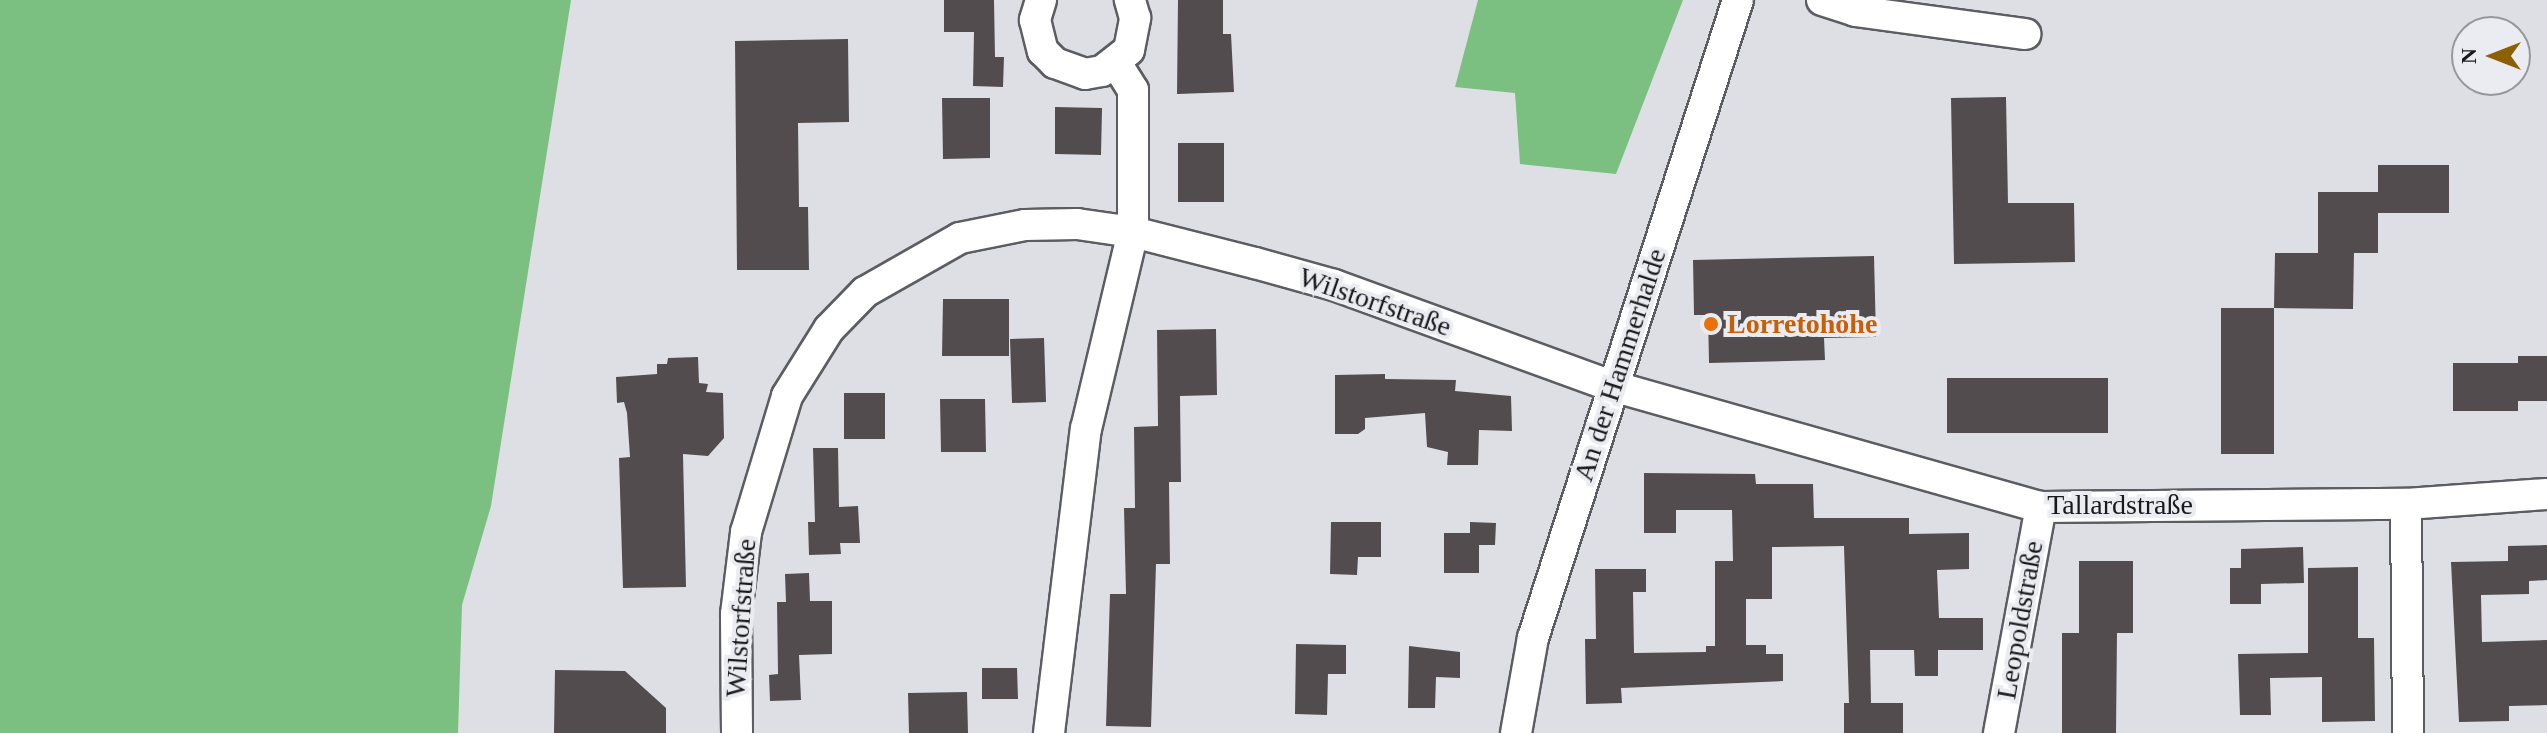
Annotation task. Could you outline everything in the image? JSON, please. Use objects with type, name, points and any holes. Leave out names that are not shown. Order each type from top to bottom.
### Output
[{"type":"street","points":[[1041,0],[1036,36],[1055,63],[1085,74],[1116,63],[1129,50],[1134,35],[1130,0]]},
{"type":"street","name":"An der Hammerhalde","points":[[1516,733],[1533,638],[1738,0]]},
{"type":"street","points":[[1822,0],[1855,11],[2025,34]]},
{"type":"street","points":[[1049,733],[1086,429],[1133,232],[1133,90],[1116,63]]},
{"type":"street","name":"Wilstorfstraße","points":[[737,733],[736,614],[746,532],[787,396],[829,329],[865,292],[960,238],[1025,225],[1077,224],[1133,232],[1334,285],[1612,386]]},
{"type":"street","name":"Tallardstraße","points":[[1612,386],[2041,507],[2406,504],[2547,494]]},
{"type":"street","points":[[2406,504],[2408,733]]},
{"type":"street","name":"Leopoldstraße","points":[[1999,733],[2041,507]]},
{"type":"green space","points":[[0,0],[571,0],[491,506],[462,605],[458,733],[0,733]]},
{"type":"green space","points":[[1478,0],[1683,0],[1616,174],[1520,164],[1515,93],[1455,87]]},
{"type":"building","points":[[944,0],[994,0],[995,57],[1004,57],[1003,87],[973,86],[974,32],[944,32]]},
{"type":"building","points":[[1178,0],[1223,0],[1223,34],[1231,34],[1234,92],[1177,94]]},
{"type":"building","points":[[848,39],[849,122],[798,123],[799,207],[808,207],[809,270],[737,270],[735,41]]},
{"type":"building","points":[[2006,97],[2008,203],[2074,203],[2075,262],[1954,264],[1951,98]]},
{"type":"building","points":[[942,98],[990,98],[990,158],[943,159]]},
{"type":"building","points":[[1055,107],[1102,108],[1101,155],[1055,154]]},
{"type":"building","points":[[1178,143],[1224,143],[1224,202],[1178,202]]},
{"type":"building","points":[[2378,165],[2449,165],[2449,213],[2378,213],[2378,253],[2354,253],[2353,309],[2274,308],[2275,253],[2318,253],[2318,192],[2378,192]]},
{"type":"building","points":[[1874,256],[1876,337],[1824,338],[1825,360],[1709,363],[1708,315],[1694,315],[1693,260]]},
{"type":"building","points":[[943,299],[1009,299],[1009,356],[942,356]]},
{"type":"building","points":[[2221,308],[2274,308],[2274,454],[2221,454]]},
{"type":"building","points":[[1216,329],[1217,395],[1180,396],[1181,482],[1169,482],[1170,564],[1156,564],[1151,727],[1106,726],[1110,594],[1126,594],[1124,508],[1135,508],[1134,427],[1158,426],[1157,330]]},
{"type":"building","points":[[1044,338],[1046,402],[1012,403],[1010,339]]},
{"type":"building","points":[[2518,356],[2547,356],[2547,401],[2518,401],[2518,411],[2453,411],[2453,363],[2518,363]]},
{"type":"building","points":[[698,357],[699,383],[708,384],[706,392],[723,393],[724,438],[708,456],[683,454],[686,587],[623,588],[619,458],[630,457],[627,413],[624,402],[617,403],[616,377],[657,374],[657,364],[667,364],[668,358]]},
{"type":"building","points":[[1385,374],[1385,379],[1456,380],[1455,391],[1511,396],[1512,431],[1479,430],[1478,465],[1447,465],[1448,452],[1427,447],[1425,413],[1365,418],[1365,429],[1358,434],[1335,434],[1335,375]]},
{"type":"building","points":[[1947,378],[2108,378],[2108,433],[1947,433]]},
{"type":"building","points":[[844,393],[885,393],[885,439],[844,439]]},
{"type":"building","points":[[940,399],[985,399],[986,452],[941,452]]},
{"type":"building","points":[[813,448],[838,448],[839,507],[858,506],[860,543],[840,543],[841,554],[809,555],[808,522],[815,522]]},
{"type":"building","points":[[1644,473],[1755,474],[1756,484],[1813,484],[1814,518],[1909,518],[1909,534],[1969,533],[1969,569],[1937,570],[1939,618],[1983,618],[1983,650],[1938,650],[1938,676],[1915,676],[1914,650],[1870,650],[1871,703],[1903,703],[1903,733],[1844,733],[1844,703],[1849,703],[1844,546],[1772,547],[1772,599],[1746,599],[1746,645],[1766,645],[1766,654],[1783,654],[1783,681],[1621,688],[1622,703],[1586,704],[1585,639],[1596,639],[1595,569],[1646,569],[1646,592],[1633,592],[1634,653],[1706,652],[1706,646],[1715,646],[1715,561],[1733,561],[1732,510],[1676,510],[1676,533],[1644,533]]},
{"type":"building","points":[[1331,522],[1381,522],[1381,557],[1358,557],[1357,575],[1330,574]]},
{"type":"building","points":[[1470,522],[1496,523],[1495,545],[1479,545],[1479,573],[1444,573],[1444,533],[1470,533]]},
{"type":"building","points":[[2547,545],[2547,580],[2529,581],[2529,594],[2481,595],[2482,642],[2547,640],[2547,705],[2509,706],[2509,721],[2459,722],[2451,562],[2508,561],[2508,546]]},
{"type":"building","points":[[2303,547],[2304,583],[2261,584],[2261,604],[2230,604],[2230,568],[2241,568],[2241,549]]},
{"type":"building","points":[[2079,561],[2133,561],[2133,633],[2117,633],[2116,733],[2062,733],[2062,633],[2079,633]]},
{"type":"building","points":[[2358,567],[2358,638],[2374,638],[2375,721],[2322,722],[2322,677],[2270,678],[2271,715],[2240,715],[2238,654],[2308,653],[2308,568]]},
{"type":"building","points":[[809,573],[810,601],[832,601],[832,654],[799,655],[801,700],[770,701],[769,675],[778,674],[777,602],[786,602],[785,574]]},
{"type":"building","points":[[1296,644],[1346,645],[1346,674],[1328,674],[1327,715],[1295,714]]},
{"type":"building","points":[[1409,646],[1460,652],[1460,678],[1436,677],[1435,708],[1408,708]]},
{"type":"building","points":[[982,668],[1017,668],[1018,699],[982,699]]},
{"type":"building","points":[[555,670],[625,671],[666,708],[666,733],[554,733]]},
{"type":"building","points":[[967,692],[968,733],[909,733],[908,693]]},
{"type":"place","name":"Lorretohöhe","points":[[1711,324]]}]
